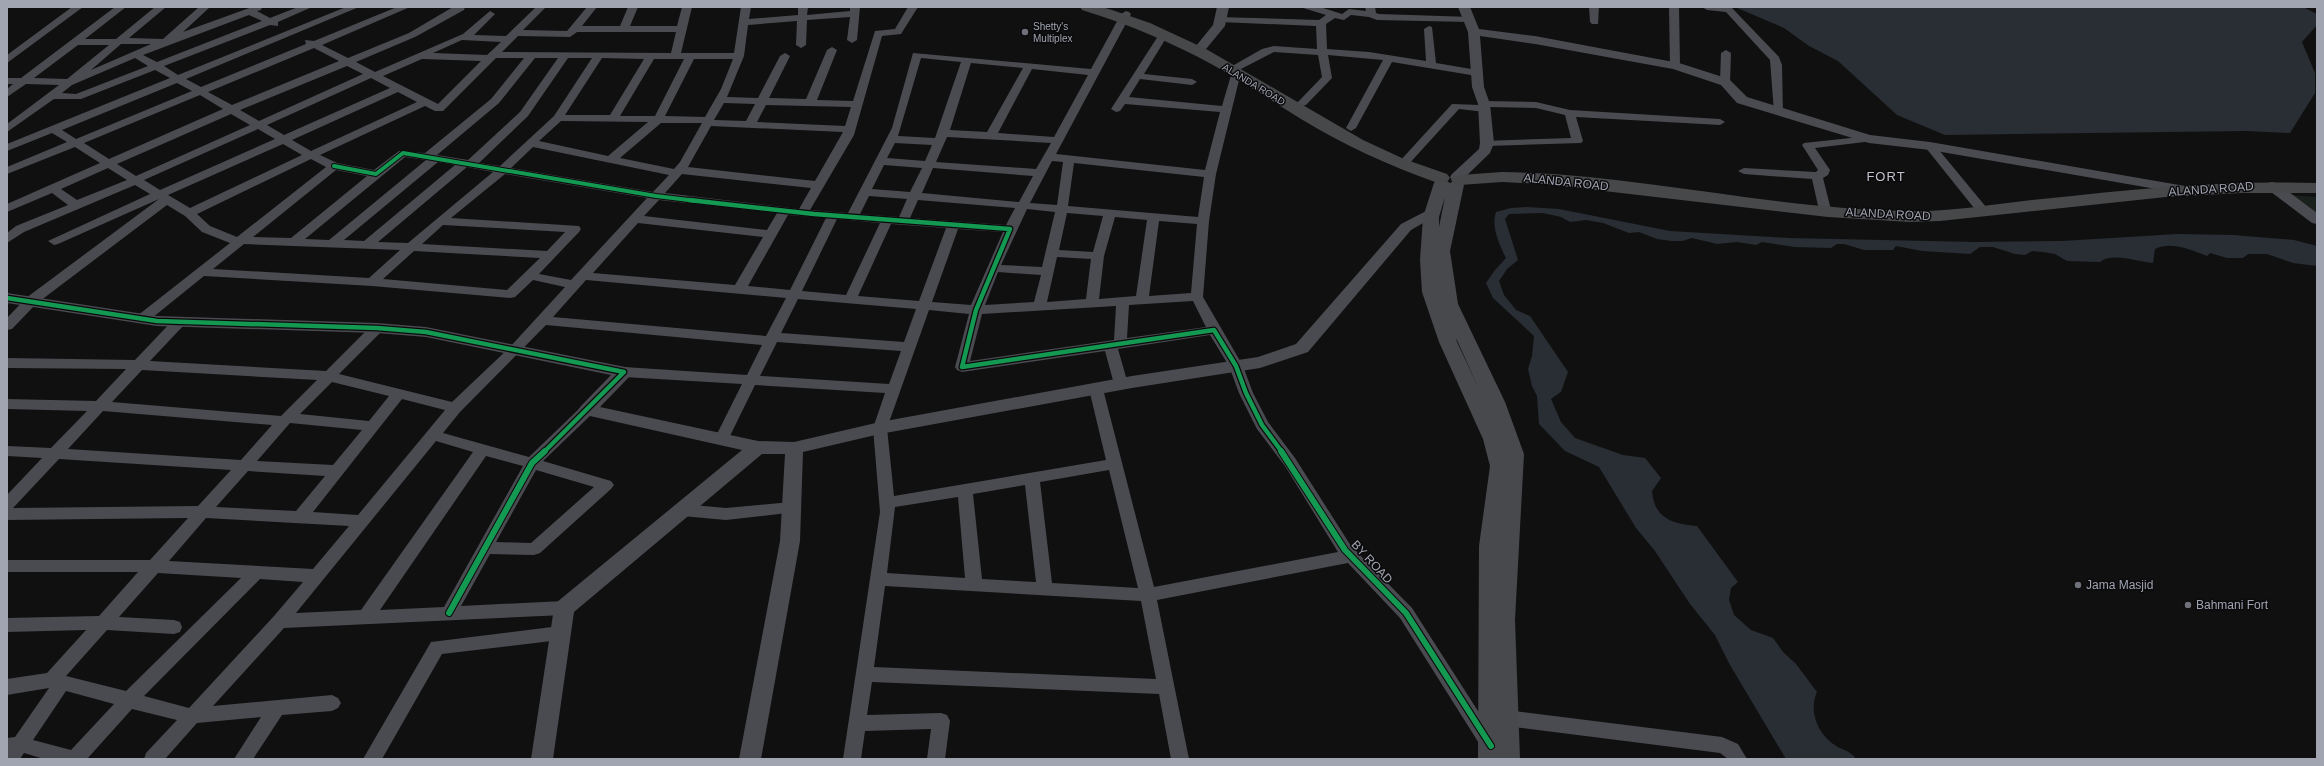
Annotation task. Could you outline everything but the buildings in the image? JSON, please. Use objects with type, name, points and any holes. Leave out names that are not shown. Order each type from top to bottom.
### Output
[{"type":"main road","name":"ALANDA ROAD","points":[[1087,7],[1118,12],[1169,29],[1237,69],[1351,128],[1406,161]]},
{"type":"main road","name":"ALANDA ROAD","points":[[1118,12],[1163,35],[1194,45]]},
{"type":"main road","name":"ALANDA ROAD","points":[[1237,69],[1330,130],[1451,180],[1501,176],[1550,179],[1825,210],[1895,216],[1940,217],[1982,210],[2185,190],[2272,186],[2317,188]]},
{"type":"main road","points":[[1451,180],[1432,212],[1429,260],[1434,304],[1448,342],[1493,439],[1500,466],[1490,546],[1491,752]]},
{"type":"main road","points":[[1451,180],[1442,251],[1449,304],[1495,402],[1514,454],[1504,620],[1507,759]]},
{"type":"street","points":[[7,60],[78,7]]},
{"type":"street","points":[[7,94],[121,7]]},
{"type":"street","points":[[7,129],[70,82],[161,7]]},
{"type":"street","points":[[76,42],[167,41],[205,7]]},
{"type":"street","points":[[7,81],[70,82],[167,41],[259,7]]},
{"type":"street","points":[[52,96],[77,97],[307,7]]},
{"type":"street","points":[[7,148],[178,77],[292,33],[354,7]]},
{"type":"street","points":[[7,172],[405,7]]},
{"type":"street","points":[[7,208],[233,109],[412,35],[461,8],[458,7]]},
{"type":"street","points":[[249,11],[439,109],[541,7]]},
{"type":"street","points":[[7,239],[20,229],[136,180],[461,37],[570,34],[592,7]]},
{"type":"street","points":[[624,29],[633,7]]},
{"type":"street","points":[[675,56],[687,7]]},
{"type":"street","points":[[153,759],[191,716],[280,622],[455,408],[515,350],[678,172],[720,100],[739,56],[746,7]]},
{"type":"street","points":[[801,44],[803,7]]},
{"type":"street","points":[[802,213],[850,129],[878,33],[898,32],[913,7]]},
{"type":"street","points":[[1305,7],[1326,11],[1333,15],[1344,16],[1349,12],[1370,10],[1377,17],[1466,13],[1474,32],[1478,86],[1484,106],[1487,143],[1485,150],[1451,180]]},
{"type":"street","points":[[1594,7],[1596,22]]},
{"type":"street","points":[[1674,7],[1675,66]]},
{"type":"street","points":[[1706,7],[1726,9],[1731,12],[1774,59],[1779,112]]},
{"type":"street","points":[[743,22],[802,18],[855,11],[852,40]]},
{"type":"street","points":[[1118,12],[1094,72],[1010,229],[976,310],[962,367],[1214,330]]},
{"type":"street","points":[[1194,45],[1219,26],[1222,13],[1321,23],[1333,15]]},
{"type":"street","points":[[466,37],[490,14]]},
{"type":"street","points":[[1302,103],[1327,78],[1322,52],[1321,23]]},
{"type":"street","points":[[1429,28],[1431,65]]},
{"type":"street","points":[[574,29],[681,29]]},
{"type":"street","points":[[1474,32],[1534,40],[1675,66],[1725,82],[1742,100],[1870,139],[1930,146],[2185,190]]},
{"type":"street","points":[[1163,35],[1118,105],[1225,109]]},
{"type":"street","points":[[7,48],[23,48]]},
{"type":"street","points":[[810,103],[832,50]]},
{"type":"street","points":[[530,276],[739,290],[976,310],[1197,297],[1203,221],[1210,174],[1225,109],[1237,69],[1269,50],[1322,52],[1389,58],[1477,73]]},
{"type":"street","points":[[1725,82],[1726,53]]},
{"type":"street","points":[[135,54],[178,77],[311,155],[334,166],[376,174]]},
{"type":"street","points":[[852,217],[897,128],[917,55],[1094,72]]},
{"type":"street","points":[[418,56],[739,56]]},
{"type":"street","points":[[332,244],[432,158],[495,101],[531,56]]},
{"type":"street","points":[[367,245],[468,164],[524,114],[565,56]]},
{"type":"street","points":[[372,282],[413,247],[440,221],[502,170],[558,118],[599,56]]},
{"type":"street","points":[[613,119],[651,56]]},
{"type":"street","points":[[610,160],[658,120],[690,56]]},
{"type":"street","points":[[750,125],[785,56]]},
{"type":"street","points":[[1351,128],[1389,58]]},
{"type":"street","points":[[904,221],[942,137],[967,60]]},
{"type":"street","points":[[991,136],[1029,66]]},
{"type":"street","points":[[1137,76],[1192,82]]},
{"type":"street","points":[[54,241],[164,198],[282,138],[399,88]]},
{"type":"street","points":[[720,100],[857,104]]},
{"type":"street","points":[[188,213],[426,102]]},
{"type":"street","points":[[1406,161],[1456,106],[1536,105],[1570,112],[1720,122]]},
{"type":"street","points":[[1487,143],[1577,141],[1570,112]]},
{"type":"street","points":[[558,118],[658,120],[850,129]]},
{"type":"street","points":[[53,129],[188,213],[206,229],[240,241],[413,247],[550,255]]},
{"type":"street","points":[[892,139],[991,136],[1058,140]]},
{"type":"street","points":[[1744,171],[1817,176],[1824,173],[1824,170],[1808,145],[1870,139]]},
{"type":"street","points":[[531,143],[610,160],[678,172],[818,185]]},
{"type":"street","points":[[1930,146],[1982,210]]},
{"type":"street","points":[[294,242],[376,174],[404,153],[656,196],[832,216],[1010,229]]},
{"type":"street","points":[[1048,157],[1210,174]]},
{"type":"street","points":[[1040,306],[1062,208],[1069,159]]},
{"type":"street","points":[[880,161],[930,163],[1040,173]]},
{"type":"street","points":[[142,319],[334,166]]},
{"type":"street","points":[[1817,176],[1825,210]]},
{"type":"street","points":[[2272,186],[2317,220]]},
{"type":"street","points":[[53,188],[76,205]]},
{"type":"street","points":[[865,192],[1023,204],[1203,221]]},
{"type":"street","points":[[7,326],[31,301],[164,198]]},
{"type":"street","points":[[739,290],[784,211]]},
{"type":"street","points":[[1092,303],[1098,256],[1110,212]]},
{"type":"street","points":[[587,410],[758,447],[794,448],[880,428],[1121,384],[1260,362],[1302,348],[1406,227],[1432,212]]},
{"type":"street","points":[[721,440],[832,216]]},
{"type":"street","points":[[1142,300],[1154,216]]},
{"type":"street","points":[[635,219],[770,234]]},
{"type":"street","points":[[850,300],[887,220]]},
{"type":"street","points":[[200,272],[372,282],[510,294],[530,276],[575,229],[440,221]]},
{"type":"street","points":[[852,759],[888,512],[880,428],[953,225]]},
{"type":"street","points":[[1052,253],[1098,256]]},
{"type":"street","points":[[993,268],[1047,271]]},
{"type":"street","name":"BY ROAD","points":[[1197,297],[1214,330],[1236,366],[1246,392],[1262,425],[1290,462],[1351,556],[1406,613],[1491,752]]},
{"type":"street","points":[[7,298],[142,319],[179,322],[377,328],[426,332],[624,372],[894,389]]},
{"type":"street","points":[[1121,384],[1115,344],[1123,302]]},
{"type":"street","points":[[542,320],[771,339],[909,347]]},
{"type":"street","points":[[7,506],[179,322]]},
{"type":"street","points":[[9,759],[13,745],[57,682],[103,623],[286,420],[377,328]]},
{"type":"street","points":[[7,362],[139,365],[328,376],[455,408]]},
{"type":"street","points":[[449,613],[532,463],[624,372]]},
{"type":"street","points":[[1096,389],[1148,595],[1180,759]]},
{"type":"street","points":[[300,518],[399,393]]},
{"type":"street","points":[[7,404],[100,406],[373,426]]},
{"type":"street","points":[[433,435],[606,484],[534,549],[486,548]]},
{"type":"street","points":[[280,622],[564,608],[758,447]]},
{"type":"street","points":[[750,759],[790,542],[794,448]]},
{"type":"street","points":[[366,617],[483,449]]},
{"type":"street","points":[[7,451],[337,471]]},
{"type":"street","points":[[887,503],[1115,464]]},
{"type":"street","points":[[1032,478],[1045,589]]},
{"type":"street","points":[[965,490],[974,584]]},
{"type":"street","points":[[682,510],[726,514],[791,508]]},
{"type":"street","points":[[7,514],[202,512],[362,521]]},
{"type":"street","points":[[878,579],[1148,595],[1351,556]]},
{"type":"street","points":[[7,566],[154,566],[317,576]]},
{"type":"street","points":[[13,745],[75,759],[129,700],[257,572]]},
{"type":"street","points":[[542,759],[564,608]]},
{"type":"street","points":[[7,625],[103,623],[174,627]]},
{"type":"street","points":[[372,759],[437,647],[560,633]]},
{"type":"street","points":[[864,674],[1166,687]]},
{"type":"street","points":[[7,687],[57,682],[191,716],[276,710],[332,704]]},
{"type":"street","points":[[243,759],[276,710]]},
{"type":"street","points":[[1506,718],[1722,745],[1732,750],[1738,759]]},
{"type":"street","points":[[857,723],[941,722],[936,759]]},
{"type":"shaded area","points":[[1735,7],[2303,7],[2317,14],[2317,25],[2302,42],[2315,73],[2315,93],[2290,133],[2246,131],[1945,135],[1897,115],[1838,61],[1809,46],[1784,28]]},
{"type":"shaded area","points":[[2290,195],[2317,197],[2317,214]]},
{"type":"shaded area","points":[[1527,207],[1559,209],[1670,231],[1789,238],[1975,242],[2062,241],[2177,234],[2233,235],[2294,240],[2317,246],[2317,266],[2293,263],[2267,254],[2248,254],[2243,258],[2227,258],[2210,253],[2207,256],[2174,246],[2155,249],[2153,263],[2125,258],[2111,258],[2100,262],[2067,261],[2055,254],[2032,251],[2025,255],[2015,254],[1993,247],[1980,247],[1970,254],[1922,251],[1896,246],[1893,250],[1864,250],[1844,244],[1837,244],[1831,248],[1795,247],[1762,242],[1756,245],[1737,242],[1717,244],[1692,238],[1682,241],[1657,239],[1639,232],[1629,233],[1603,223],[1586,220],[1570,222],[1561,217],[1543,213],[1509,214],[1505,219],[1518,260],[1507,269],[1499,281],[1504,295],[1516,310],[1530,316],[1568,372],[1561,392],[1551,399],[1561,422],[1575,438],[1623,455],[1645,458],[1661,478],[1652,491],[1656,508],[1666,518],[1672,521],[1697,526],[1738,582],[1731,588],[1729,600],[1734,615],[1751,630],[1773,638],[1783,652],[1796,664],[1817,692],[1814,699],[1814,715],[1816,722],[1824,736],[1836,746],[1849,752],[1856,759],[1786,759],[1730,665],[1715,635],[1690,604],[1655,551],[1636,528],[1599,467],[1565,451],[1539,424],[1537,396],[1532,386],[1528,369],[1532,356],[1534,336],[1493,298],[1486,283],[1506,258],[1498,241],[1495,229],[1494,224],[1496,212],[1511,208]]},
{"type":"cycle path","points":[[334,166],[376,174],[403,153],[656,196],[814,214],[1010,229],[976,310],[962,367],[1214,330],[1236,366],[1246,393],[1262,425],[1290,462],[1345,550],[1406,613],[1491,746]]},
{"type":"cycle path","points":[[7,298],[157,321],[377,328],[426,332],[624,372],[532,463],[449,613]]},
{"type":"place","name":"Shetty's Multiplex","points":[[1025,32]]},
{"type":"place","name":"Jama Masjid","points":[[2078,585]]},
{"type":"place","name":"Bahmani Fort","points":[[2188,605]]},
{"type":"district","name":"FORT","points":[[1886,176]]}]
